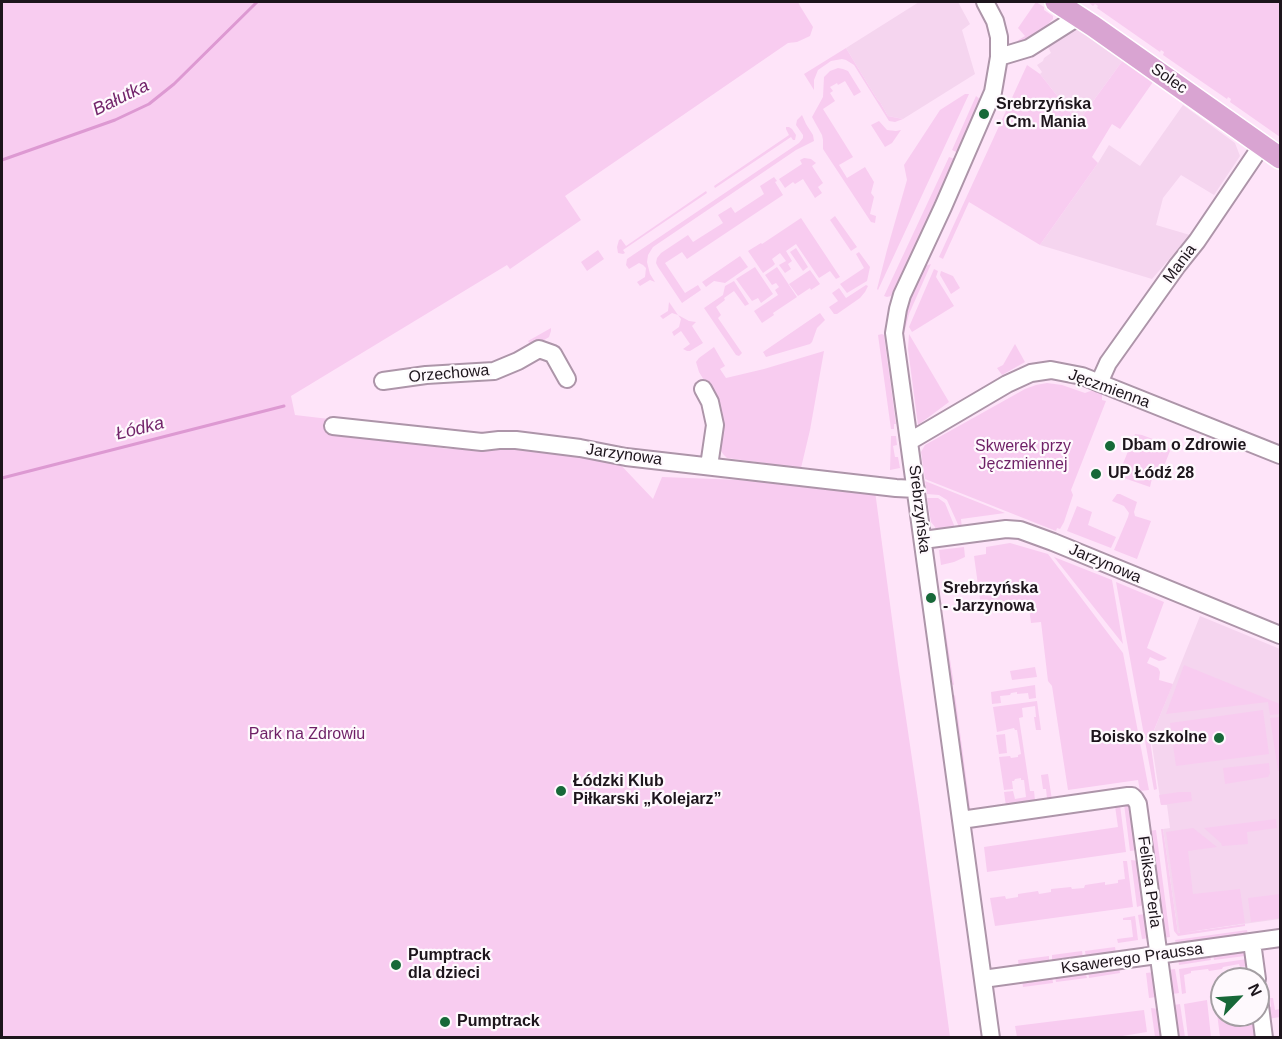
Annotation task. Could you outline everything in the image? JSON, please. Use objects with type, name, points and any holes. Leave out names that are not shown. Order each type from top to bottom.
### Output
[{"type":"main road","name":"Solec","points":[[1056,2],[1281,158]]},
{"type":"street","name":"Srebrzyńska","points":[[985,2],[997,27],[999,57],[996,82],[902,295],[895,329],[991,1038]]},
{"type":"street","points":[[999,57],[1029,48],[1078,16]]},
{"type":"street","name":"Mania","points":[[1099,383],[1108,363],[1197,241],[1262,145]]},
{"type":"street","name":"Orzechowa","points":[[383,381],[418,375],[494,371],[539,350],[553,354],[567,379]]},
{"type":"street","name":"Jęczmienna","points":[[910,441],[1007,384],[1045,370],[1082,376],[1281,455]]},
{"type":"street","points":[[703,389],[710,402],[715,425],[709,466]]},
{"type":"street","name":"Jarzynowa","points":[[333,426],[482,442],[516,440],[580,448],[626,457],[916,489]]},
{"type":"street","name":"Jarzynowa","points":[[923,540],[1006,529],[1020,530],[1281,635]]},
{"type":"street","name":"Feliksa Perla","points":[[961,820],[1128,796],[1135,799],[1138,804],[1170,1038]]},
{"type":"street","name":"Ksawerego Praussa","points":[[983,979],[1281,938]]},
{"type":"street","points":[[1251,942],[1255,967]]},
{"type":"shaded area","points":[[919,2],[958,2],[970,24],[962,30],[975,74],[903,119],[888,116],[846,48]]},
{"type":"shaded area","points":[[1077,29],[1082,30],[1123,60],[1078,122],[1040,74],[1042,72],[1037,65],[1051,53],[1048,47]]},
{"type":"shaded area","points":[[1183,105],[1235,143],[1240,156],[1214,195],[1181,175],[1163,198],[1156,225],[1190,235],[1152,279],[1040,245],[1109,145],[1140,166]]},
{"type":"shaded area","points":[[1200,616],[1280,649],[1280,919],[1178,933],[1163,829],[1170,828],[1167,805],[1161,805],[1151,738]]},
{"type":"green space","name":"Park na Zdrowiu","points":[[2,2],[798,2],[813,27],[810,36],[788,43],[565,196],[581,220],[510,269],[507,265],[291,396],[295,415],[329,419],[447,449],[513,449],[616,460],[653,499],[662,477],[740,480],[875,491],[950,1037],[2,1038]]},
{"type":"green space","points":[[1036,2],[1053,16],[1053,19],[1042,30],[1043,33],[1023,43],[1017,41],[1025,36],[1018,28]]},
{"type":"green space","points":[[1088,2],[1280,2],[1280,137],[1230,102],[1231,99],[1228,97],[1227,99],[1163,55],[1164,52],[1161,50],[1160,52],[1097,8],[1098,6],[1095,4],[1093,6]]},
{"type":"green space","points":[[846,48],[888,116],[903,119],[895,122],[889,121],[854,65],[846,60],[831,61],[818,70],[814,80],[814,90],[804,74]]},
{"type":"green space","points":[[1123,60],[1153,82],[1120,129],[1112,124],[1092,157],[1098,163],[1040,245],[969,202],[943,259],[939,257],[1027,65],[1040,74],[1078,122]]},
{"type":"green space","points":[[838,68],[848,71],[861,92],[854,96],[845,81],[838,85],[837,83],[830,87],[833,91],[830,93],[835,101],[823,109],[853,157],[839,165],[847,178],[865,167],[874,182],[871,193],[874,197],[870,214],[876,216],[875,223],[871,222],[823,149],[822,135],[812,117],[823,97],[824,77],[830,71]]},
{"type":"green space","points":[[965,94],[969,94],[878,290],[907,180],[904,165],[940,110]]},
{"type":"green space","points":[[976,96],[981,100],[958,153],[952,150]]},
{"type":"green space","points":[[802,115],[814,141],[796,150],[653,247],[647,262],[655,282],[650,280],[640,286],[637,282],[645,277],[646,268],[639,263],[629,269],[626,265],[627,259],[799,143],[803,135],[796,125]]},
{"type":"green space","points":[[879,121],[887,130],[901,130],[892,143],[885,147],[871,125]]},
{"type":"green space","points":[[786,127],[792,129],[796,135],[795,140],[791,137],[715,188],[714,186],[789,135]]},
{"type":"green space","points":[[949,157],[955,159],[893,293],[891,296],[884,296]]},
{"type":"green space","points":[[804,158],[816,163],[812,166],[823,183],[818,187],[822,193],[815,198],[803,179],[785,188],[779,179],[802,164],[800,160]]},
{"type":"green space","points":[[774,177],[783,195],[687,259],[682,252],[665,263],[685,293],[698,285],[701,290],[682,303],[658,267],[657,258],[688,235],[693,242],[723,223],[718,215],[731,207],[735,213],[764,194],[760,186]]},
{"type":"green space","points":[[706,191],[707,193],[623,250],[625,253],[618,253],[619,240],[621,239],[626,246]]},
{"type":"green space","points":[[835,216],[857,247],[851,251],[830,220]]},
{"type":"green space","points":[[801,218],[840,277],[836,279],[830,271],[819,278],[796,244],[786,251],[792,261],[788,264],[791,269],[785,273],[779,265],[786,261],[780,253],[772,259],[775,264],[763,273],[748,251]]},
{"type":"green space","points":[[796,248],[808,267],[803,271],[790,252]]},
{"type":"green space","points":[[598,250],[604,259],[587,271],[581,262]]},
{"type":"green space","points":[[859,252],[870,267],[867,281],[847,293],[840,284],[864,268],[856,254]]},
{"type":"green space","points":[[740,256],[748,267],[725,283],[714,281],[706,287],[702,282]]},
{"type":"green space","points":[[931,264],[909,314],[903,338],[903,321],[906,310],[925,266]]},
{"type":"green space","points":[[755,267],[773,294],[761,303],[758,298],[752,301],[736,279]]},
{"type":"green space","points":[[777,267],[797,297],[762,323],[754,311],[778,295],[775,290],[779,287],[776,283],[772,285],[765,275]]},
{"type":"green space","points":[[934,269],[938,271],[936,277],[954,306],[912,332],[909,327]]},
{"type":"green space","points":[[810,270],[820,284],[798,296],[789,284]]},
{"type":"green space","points":[[941,271],[953,276],[960,288],[951,294],[940,275]]},
{"type":"green space","points":[[734,281],[749,304],[745,306],[734,291],[716,307],[721,315],[718,318],[742,353],[739,356],[736,355],[704,308],[723,295],[725,286]]},
{"type":"green space","points":[[866,285],[868,286],[860,298],[834,314],[829,307],[838,301],[832,293],[839,288],[846,298]]},
{"type":"green space","points":[[669,302],[678,315],[672,313],[663,319],[660,316],[668,311]]},
{"type":"green space","points":[[820,313],[825,320],[817,328],[810,344],[766,357],[763,352]]},
{"type":"green space","points":[[678,315],[696,322],[692,326],[703,343],[690,351],[683,349],[690,344],[681,331],[674,336],[672,332],[679,327],[681,319]]},
{"type":"green space","points":[[551,328],[549,337],[532,347],[528,341]]},
{"type":"green space","points":[[909,334],[949,402],[918,425],[908,349]]},
{"type":"green space","points":[[878,335],[884,335],[896,424],[894,424],[894,429],[891,429]]},
{"type":"green space","points":[[1015,344],[1025,362],[1002,375],[997,368],[1003,365]]},
{"type":"green space","points":[[714,347],[725,366],[720,369],[726,378],[824,351],[801,468],[727,458],[723,454],[720,449],[722,414],[696,362]]},
{"type":"green space","name":"Skwerek przy Jęczmiennej","points":[[1047,383],[1062,385],[1085,393],[1097,391],[1102,394],[1102,400],[1106,401],[1071,490],[1073,495],[1060,529],[1057,528],[1056,531],[925,479],[921,452],[925,445],[1025,389]]},
{"type":"green space","points":[[1135,434],[1166,444],[1170,451],[1160,476],[1153,474],[1150,487],[1118,476]]},
{"type":"green space","points":[[891,436],[896,436],[897,445],[893,446],[900,468],[890,470]]},
{"type":"green space","points":[[925,481],[1005,513],[961,519],[962,529],[960,529],[947,500],[939,495],[927,494]]},
{"type":"green space","points":[[1117,494],[1137,502],[1135,516],[1151,521],[1137,559],[1114,550],[1129,513],[1124,506],[1112,501]]},
{"type":"green space","points":[[927,498],[938,498],[945,503],[956,530],[936,531],[931,522]]},
{"type":"green space","points":[[1077,506],[1092,512],[1088,525],[1116,537],[1111,548],[1067,531]]},
{"type":"green space","points":[[1010,543],[1048,554],[1123,653],[1149,790],[1140,791],[1138,780],[1068,790],[1052,686],[1048,681],[1041,622],[1031,623],[1028,601],[981,607],[974,556],[986,554],[986,547]]},
{"type":"green space","points":[[964,547],[965,557],[941,565],[939,550]]},
{"type":"green space","points":[[1054,557],[1112,580],[1123,644]]},
{"type":"green space","points":[[1116,582],[1164,602],[1147,648],[1167,658],[1159,661],[1150,657],[1147,663],[1158,668],[1159,680],[1173,684],[1150,740],[1157,789],[1154,790]]},
{"type":"green space","points":[[944,621],[954,685],[951,684],[942,622]]},
{"type":"green space","points":[[1184,665],[1280,704],[1280,714],[1270,715],[1268,702],[1166,714]]},
{"type":"green space","points":[[1035,667],[1037,677],[1012,680],[1010,671]]},
{"type":"green space","points":[[1035,685],[1036,698],[1029,699],[1028,693],[1017,694],[1017,692],[1000,696],[1001,703],[992,704],[991,692]]},
{"type":"green space","points":[[955,695],[971,814],[968,813],[952,697]]},
{"type":"green space","points":[[1037,701],[1041,730],[1036,730],[1035,706],[1022,708],[1023,717],[1019,718],[1030,791],[1034,791],[1035,800],[1047,798],[1041,775],[1048,774],[1052,800],[1006,806],[1004,792],[1013,791],[1015,799],[1026,797],[1024,780],[1015,779],[1012,781],[1013,789],[1004,790],[999,757],[1010,756],[1011,758],[1021,754],[1017,730],[1014,728],[997,732],[993,707]]},
{"type":"green space","name":"Boisko szkolne","points":[[1263,710],[1269,754],[1176,766],[1170,723]]},
{"type":"green space","points":[[1280,717],[1280,771],[1278,771],[1270,718]]},
{"type":"green space","points":[[1005,734],[1007,753],[999,754],[996,735]]},
{"type":"green space","points":[[1269,763],[1268,777],[1225,784],[1223,768]]},
{"type":"green space","points":[[1191,792],[1192,801],[1161,805],[1159,795]]},
{"type":"green space","points":[[1124,804],[1128,804],[1131,810],[1137,850],[1130,851]]},
{"type":"green space","points":[[1120,805],[1126,852],[987,872],[984,847],[1118,827],[1115,806]]},
{"type":"green space","points":[[1276,819],[1277,828],[1247,832],[1248,844],[1222,846],[1204,828]]},
{"type":"green space","points":[[1193,828],[1217,847],[1188,851],[1193,894],[1240,889],[1245,923],[1182,933],[1245,924],[1245,926],[1178,936],[1174,931],[1161,829],[1163,829],[1178,933],[1180,933],[1166,832]]},
{"type":"green space","points":[[1156,830],[1170,937],[1163,938],[1149,831]]},
{"type":"green space","points":[[1131,860],[1138,861],[1144,902],[1143,905],[1137,907]]},
{"type":"green space","points":[[1123,861],[1127,861],[1133,907],[995,926],[990,898],[1005,896],[1006,899],[1018,897],[1018,894],[1051,892],[1051,889],[1084,888],[1085,885],[1105,882],[1105,885],[1118,883],[1118,880],[1125,879]]},
{"type":"green space","points":[[1280,894],[1280,918],[1251,922],[1248,898]]},
{"type":"green space","points":[[1144,914],[1149,938],[1142,939],[1138,915]]},
{"type":"green space","points":[[1135,916],[1138,940],[1118,943],[1117,939],[1133,937],[1131,920],[1123,920],[1123,918]]},
{"type":"green space","points":[[1247,930],[1248,935],[1176,945],[1175,940]]},
{"type":"green space","points":[[1115,947],[1116,954],[1086,958],[1085,951]]},
{"type":"green space","points":[[1243,950],[1245,956],[1214,960],[1213,954]]},
{"type":"green space","points":[[1082,951],[1083,958],[1052,962],[1052,955]]},
{"type":"green space","points":[[1210,954],[1211,960],[1179,965],[1178,959]]},
{"type":"green space","points":[[1049,956],[1049,963],[1019,967],[1018,960]]},
{"type":"green space","points":[[1247,959],[1248,966],[1240,967],[1239,964],[1210,967],[1209,971],[1208,969],[1191,971],[1184,975],[1186,993],[1182,994],[1179,969]]},
{"type":"green space","points":[[1119,967],[1120,973],[1089,978],[1088,971]]},
{"type":"green space","points":[[1175,969],[1179,993],[1173,994],[1168,970]]},
{"type":"green space","points":[[1085,971],[1087,978],[1056,982],[1055,975]]},
{"type":"green space","points":[[1154,972],[1157,994],[1156,997],[1149,998],[1146,973]]},
{"type":"green space","points":[[1052,976],[1053,983],[1023,987],[1022,980]]},
{"type":"green space","points":[[1270,998],[1273,998],[1275,1010],[1280,1009],[1280,1017],[1270,1019]]},
{"type":"green space","points":[[1207,1000],[1211,1037],[1188,1037],[1184,1004]]},
{"type":"green space","points":[[1180,1004],[1185,1037],[1177,1037],[1173,1007]]},
{"type":"green space","points":[[1151,1008],[1159,1009],[1163,1037],[1155,1037]]},
{"type":"green space","points":[[1144,1010],[1147,1032],[1110,1038],[1017,1037],[1015,1026]]},
{"type":"green space","points":[[1219,1027],[1258,1027],[1259,1037],[1220,1037]]},
{"type":"waterway","name":"Bałutka","points":[[2,160],[115,120],[149,104],[174,84],[257,2]]},
{"type":"waterway","name":"Łódka","points":[[2,478],[284,406]]},
{"type":"place","name":"Srebrzyńska - Cm. Mania","points":[[984,114]]},
{"type":"place","name":"Dbam o Zdrowie","points":[[1110,446]]},
{"type":"place","name":"UP Łódź 28","points":[[1096,474]]},
{"type":"place","name":"Srebrzyńska - Jarzynowa","points":[[931,598]]},
{"type":"place","name":"Boisko szkolne","points":[[1219,738]]},
{"type":"place","name":"Łódzki Klub Piłkarski „Kolejarz”","points":[[561,791]]},
{"type":"place","name":"Pumptrack dla dzieci","points":[[396,965]]},
{"type":"place","name":"Pumptrack","points":[[445,1022]]}]
